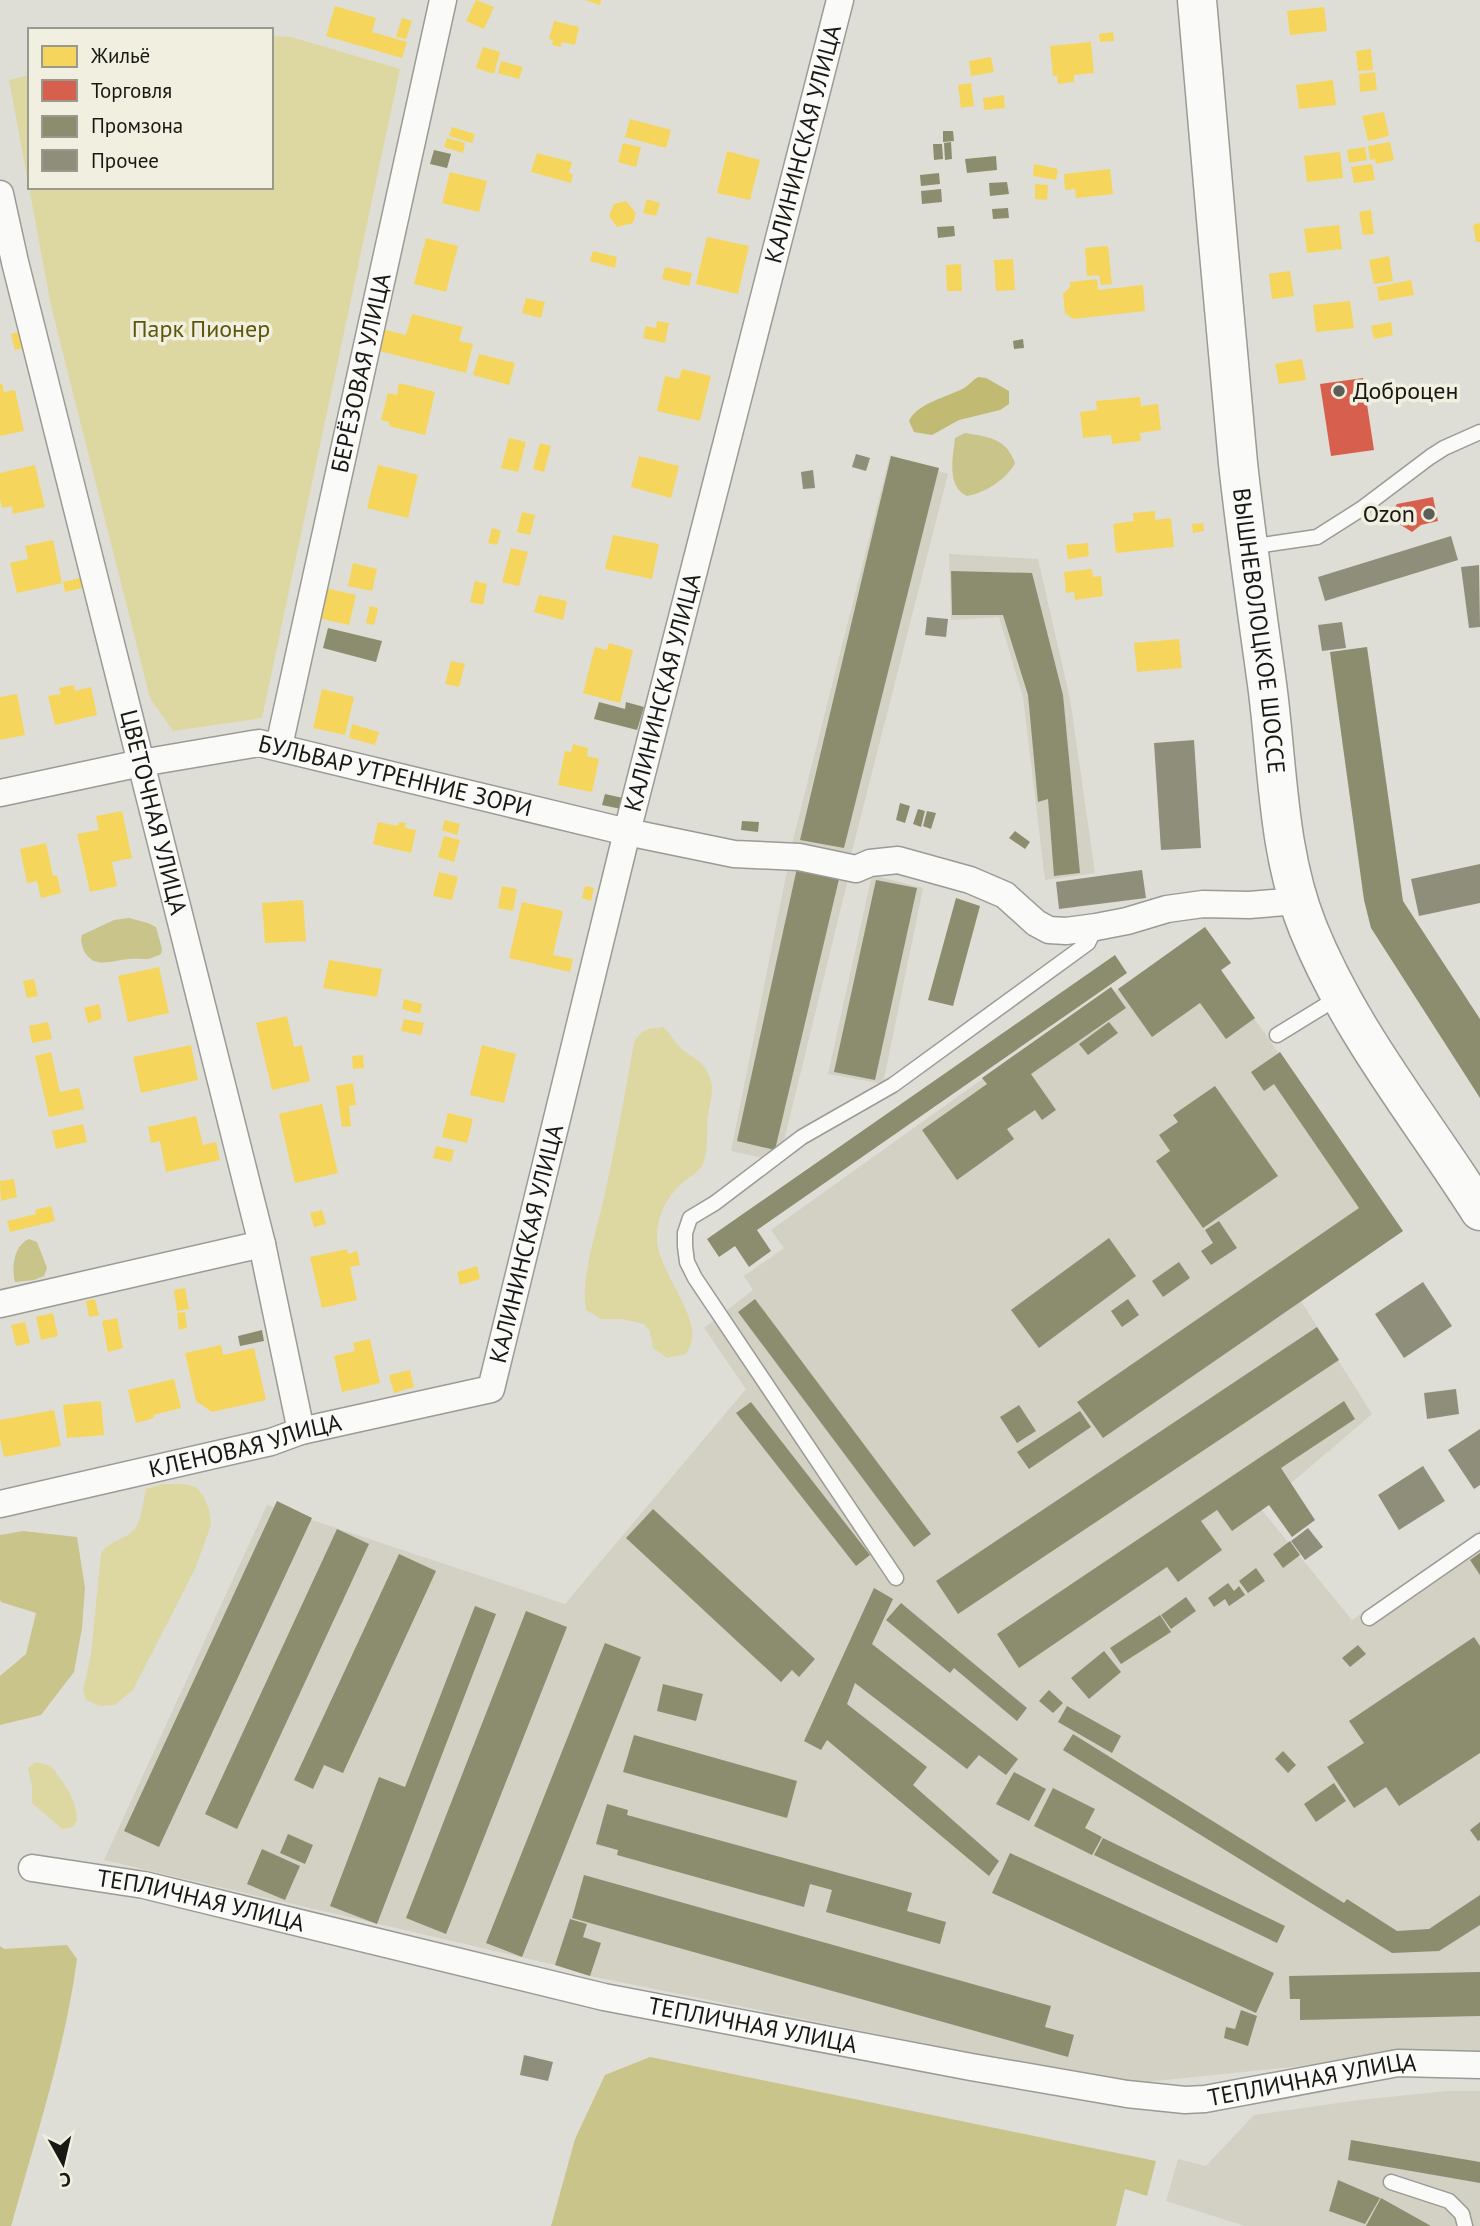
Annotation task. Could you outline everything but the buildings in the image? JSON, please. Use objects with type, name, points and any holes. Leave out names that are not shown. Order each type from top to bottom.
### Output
[{"type":"main road","name":"ВЫШНЕВОЛОЦКОЕ ШОССЕ","points":[[1197,0],[1238,464],[1280,810],[1294,886],[1308,928],[1340,996],[1368,1045],[1480,1211]]},
{"type":"street","name":"БЕРЁЗОВАЯ УЛИЦА","points":[[279,746],[443,0]]},
{"type":"street","name":"КАЛИНИНСКАЯ УЛИЦА","points":[[491,1389],[627,832],[840,0]]},
{"type":"street","name":"ЦВЕТОЧНАЯ УЛИЦА","points":[[0,194],[7,263],[141,764],[262,1244],[301,1432]]},
{"type":"street","name":"БУЛЬВАР УТРЕННИЕ ЗОРИ","points":[[0,793],[259,743],[627,832],[734,854],[799,857],[856,869],[870,863],[898,860],[970,880],[1005,895],[1036,923],[1049,930],[1096,927],[1167,909],[1203,904],[1250,905],[1299,901]]},
{"type":"street","points":[[0,1304],[262,1244]]},
{"type":"street","name":"КЛЕНОВАЯ УЛИЦА","points":[[0,1504],[491,1389]]},
{"type":"street","name":"ТЕПЛИЧНАЯ УЛИЦА","points":[[32,1868],[144,1885],[604,1997],[1127,2094],[1185,2100],[1205,2099],[1398,2063],[1480,2064]]},
{"type":"lane","points":[[1248,548],[1317,537],[1361,509],[1430,457],[1480,432]]},
{"type":"lane","points":[[896,1578],[695,1278],[687,1262],[685,1233],[691,1218],[802,1137],[893,1085],[964,1035],[1088,943],[1096,927]]},
{"type":"lane","points":[[1277,1035],[1340,996]]},
{"type":"lane","points":[[1369,1618],[1480,1541]]},
{"type":"lane","points":[[1391,2182],[1449,2201],[1462,2214],[1465,2226]]},
{"type":"shaded area","points":[[978,377],[986,378],[1009,391],[1009,404],[1000,410],[959,420],[932,435],[914,432],[909,421],[913,415],[934,401],[964,388]]},
{"type":"shaded area","points":[[965,433],[996,440],[1007,448],[1015,463],[995,484],[967,496],[956,485],[952,470],[955,438]]},
{"type":"shaded area","points":[[890,455],[948,474],[849,863],[791,848]]},
{"type":"shaded area","points":[[949,554],[1038,559],[1070,699],[1095,873],[1045,880],[1023,697],[999,617],[951,620]]},
{"type":"shaded area","points":[[789,861],[849,875],[779,1161],[731,1151]]},
{"type":"shaded area","points":[[872,875],[923,888],[883,1084],[828,1074]]},
{"type":"shaded area","points":[[129,918],[156,927],[161,954],[148,959],[104,962],[88,957],[82,945],[82,935],[114,920]]},
{"type":"shaded area","points":[[1205,927],[1231,963],[1221,971],[1403,1231],[1301,1301],[1372,1414],[1261,1509],[1352,1620],[1480,1530],[1480,2052],[1449,2051],[1126,2084],[590,1976],[555,1965],[104,1860],[267,1505],[565,1604],[746,1389],[704,1328],[753,1290],[744,1276],[784,1248],[771,1230],[1111,987],[1115,992]]},
{"type":"shaded area","points":[[29,1239],[37,1242],[47,1268],[44,1276],[15,1282],[15,1258],[20,1246]]},
{"type":"shaded area","points":[[23,1531],[77,1537],[85,1588],[82,1628],[74,1672],[41,1715],[0,1725],[0,1676],[26,1654],[36,1613],[1,1602],[0,1599],[0,1535]]},
{"type":"shaded area","points":[[67,1945],[77,1959],[65,2026],[11,2226],[0,2226],[0,1946],[4,1949]]},
{"type":"shaded area","points":[[650,2057],[1156,2161],[1147,2196],[1125,2189],[1116,2226],[551,2226],[575,2139],[605,2075]]},
{"type":"shaded area","points":[[1447,2091],[1480,2091],[1480,2226],[1245,2226],[1166,2201],[1178,2159],[1206,2166],[1254,2115]]},
{"type":"green space","name":"Парк Пионер","points":[[273,36],[291,37],[400,69],[262,718],[173,731],[150,698],[51,306],[29,189],[273,189]]},
{"type":"green space","name":"Парк Пионер","points":[[28,75],[28,182],[9,80]]},
{"type":"green space","points":[[663,1027],[682,1049],[701,1063],[712,1085],[704,1161],[699,1170],[668,1199],[659,1221],[659,1251],[692,1329],[692,1341],[686,1354],[667,1358],[653,1348],[650,1331],[644,1324],[621,1319],[602,1319],[586,1310],[585,1297],[588,1267],[634,1043],[646,1030]]},
{"type":"green space","points":[[163,1484],[196,1487],[209,1509],[211,1525],[195,1569],[133,1690],[114,1705],[101,1706],[86,1700],[83,1691],[91,1654],[101,1554],[136,1527],[146,1489]]},
{"type":"green space","points":[[36,1762],[51,1766],[69,1792],[75,1805],[77,1821],[73,1827],[62,1829],[32,1803],[28,1768]]},
{"type":"place","name":"Доброцен","points":[[1339,391]]},
{"type":"place","name":"Ozon","points":[[1429,514]]}]
